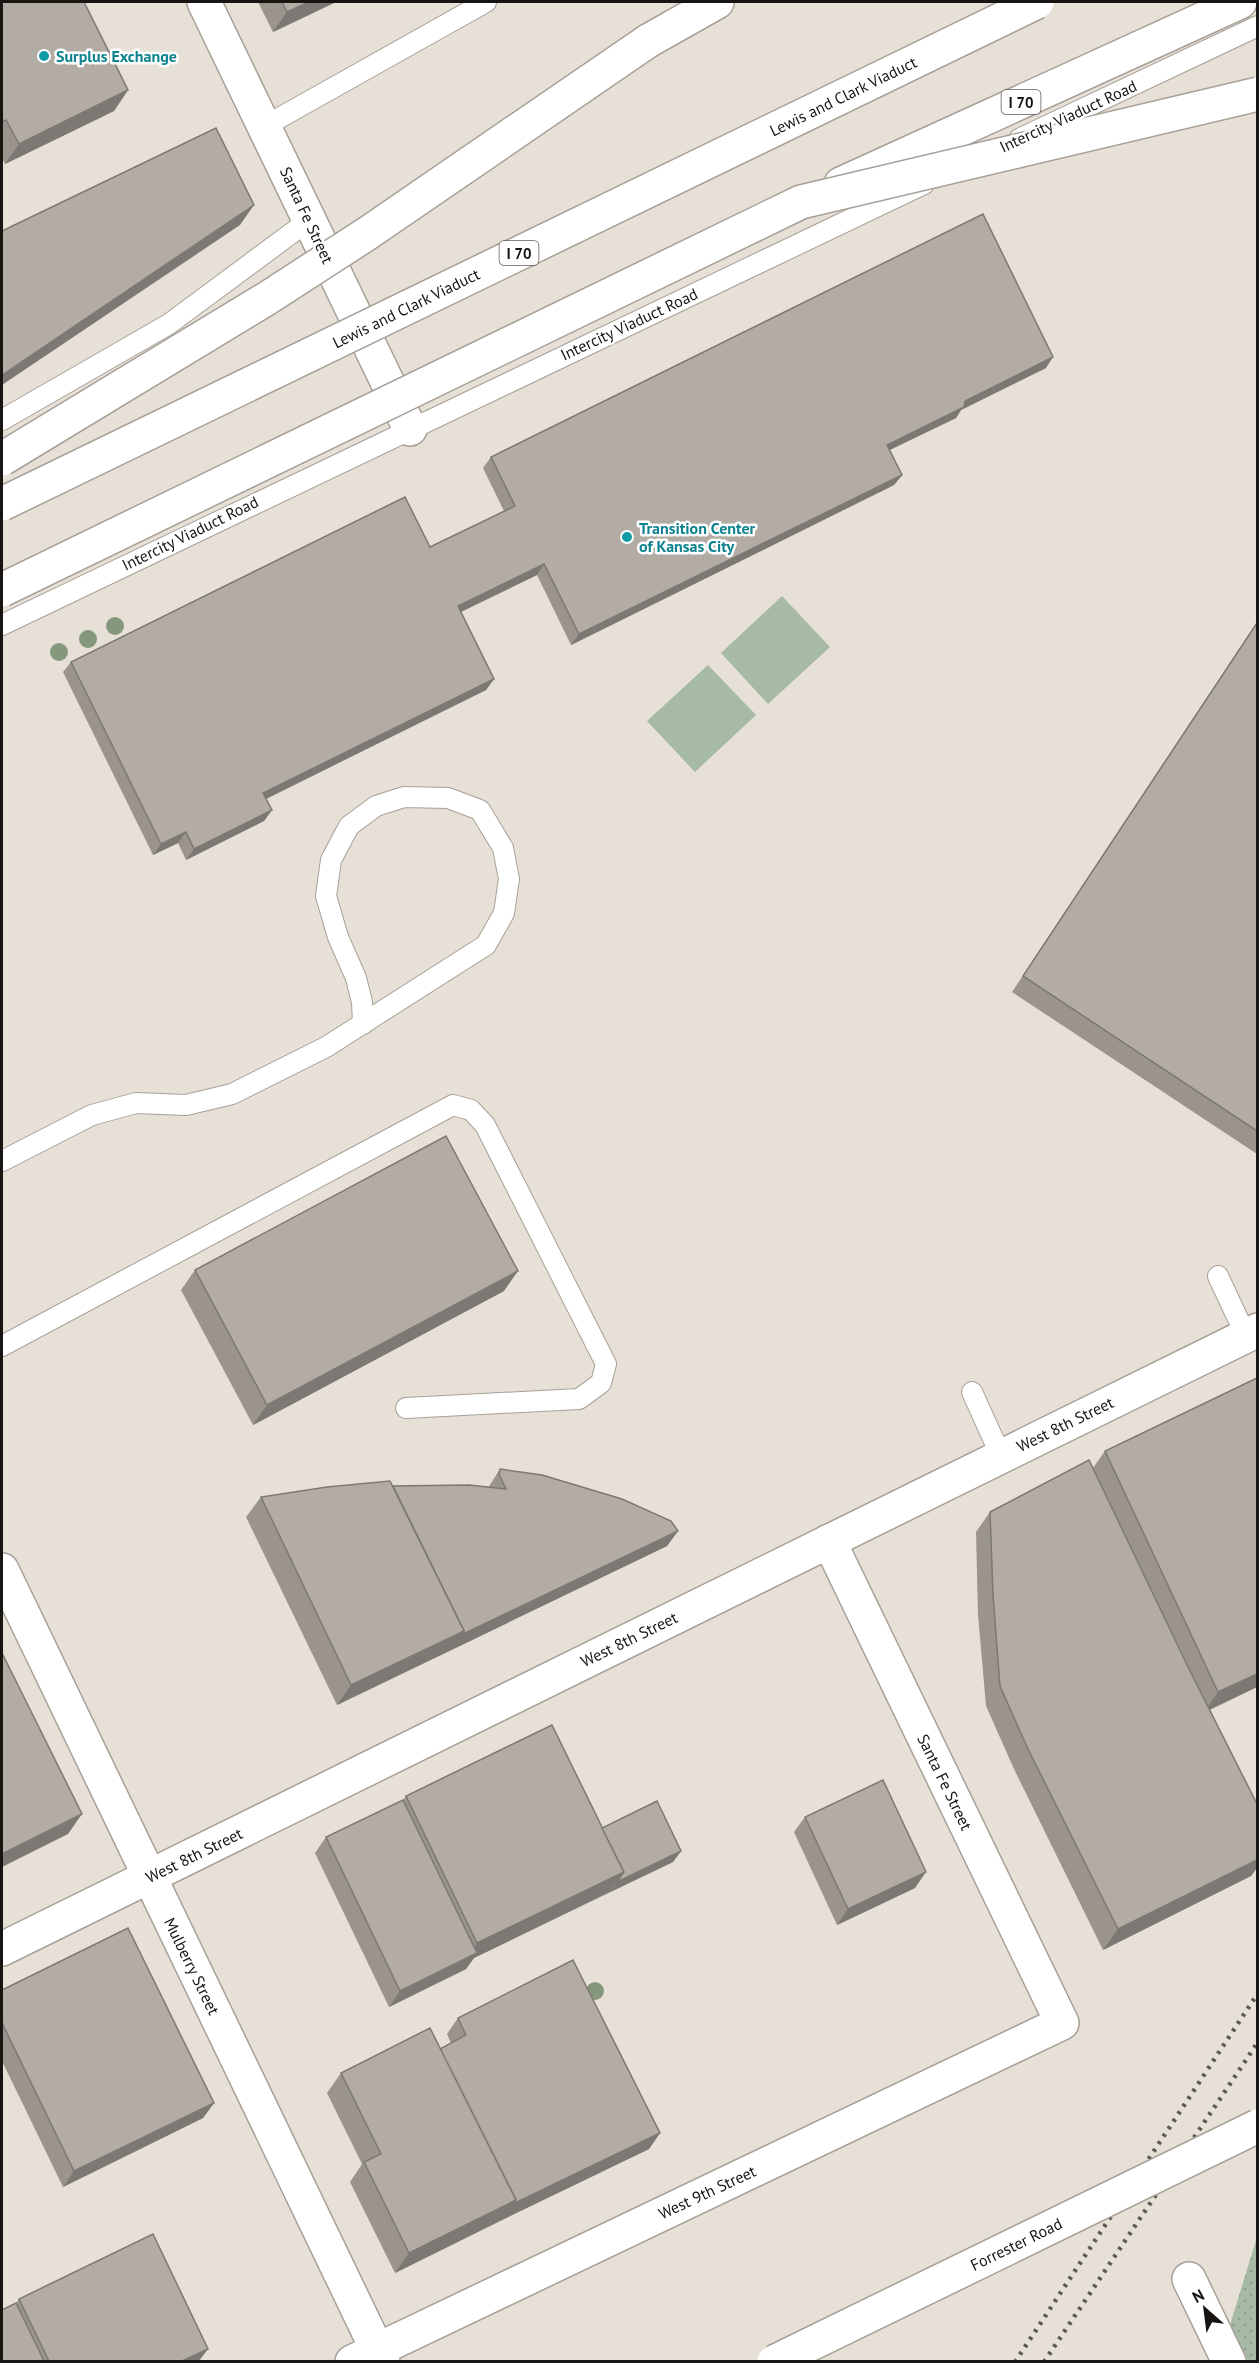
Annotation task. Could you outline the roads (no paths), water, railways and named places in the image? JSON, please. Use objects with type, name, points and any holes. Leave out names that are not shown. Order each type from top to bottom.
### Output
[{"type":"main road","name":"Santa Fe Street","points":[[204,2],[410,429]]},
{"type":"main road","points":[[2,459],[266,299],[434,188],[648,41],[717,2]]},
{"type":"main road","name":"Lewis and Clark Viaduct","points":[[2,504],[1037,2]]},
{"type":"main road","name":"I 70","points":[[2,590],[801,202],[1240,2]]},
{"type":"main road","points":[[801,202],[1257,94]]},
{"type":"main road","name":"West 8th Street","points":[[2,1949],[1252,1333]]},
{"type":"main road","name":"Santa Fe Street","points":[[829,1541],[1062,2023]]},
{"type":"main road","name":"Mulberry Street","points":[[2,1570],[149,1877],[371,2357]]},
{"type":"main road","name":"West 9th Street","points":[[371,2357],[1062,2023]]},
{"type":"main road","name":"Forrester Road","points":[[774,2361],[1257,2126]]},
{"type":"main road","points":[[1189,2279],[1229,2361]]},
{"type":"lane","points":[[265,126],[486,2]]},
{"type":"lane","name":"Intercity Viaduct Road","points":[[2,625],[1257,26]]},
{"type":"lane","points":[[2,420],[169,324],[308,221]]},
{"type":"lane","points":[[2,1161],[92,1115],[136,1103],[186,1105],[232,1094],[326,1047],[363,1024],[486,945],[504,913],[509,879],[503,848],[480,810],[448,798],[404,797],[376,806],[350,826],[335,852],[331,860],[326,896],[338,937],[356,978],[362,1002],[363,1024]]},
{"type":"lane","points":[[2,1346],[453,1105],[471,1110],[485,1125],[606,1364],[601,1383],[579,1399],[406,1408]]},
{"type":"lane","points":[[1218,1276],[1252,1333]]},
{"type":"lane","points":[[972,1392],[1001,1456]]},
{"type":"railway","points":[[1015,2362],[1258,1993]]},
{"type":"railway","points":[[1044,2362],[1258,2042]]},
{"type":"place","name":"Surplus Exchange","points":[[44,56]]},
{"type":"place","name":"Transition Center of Kansas City","points":[[627,537]]}]
